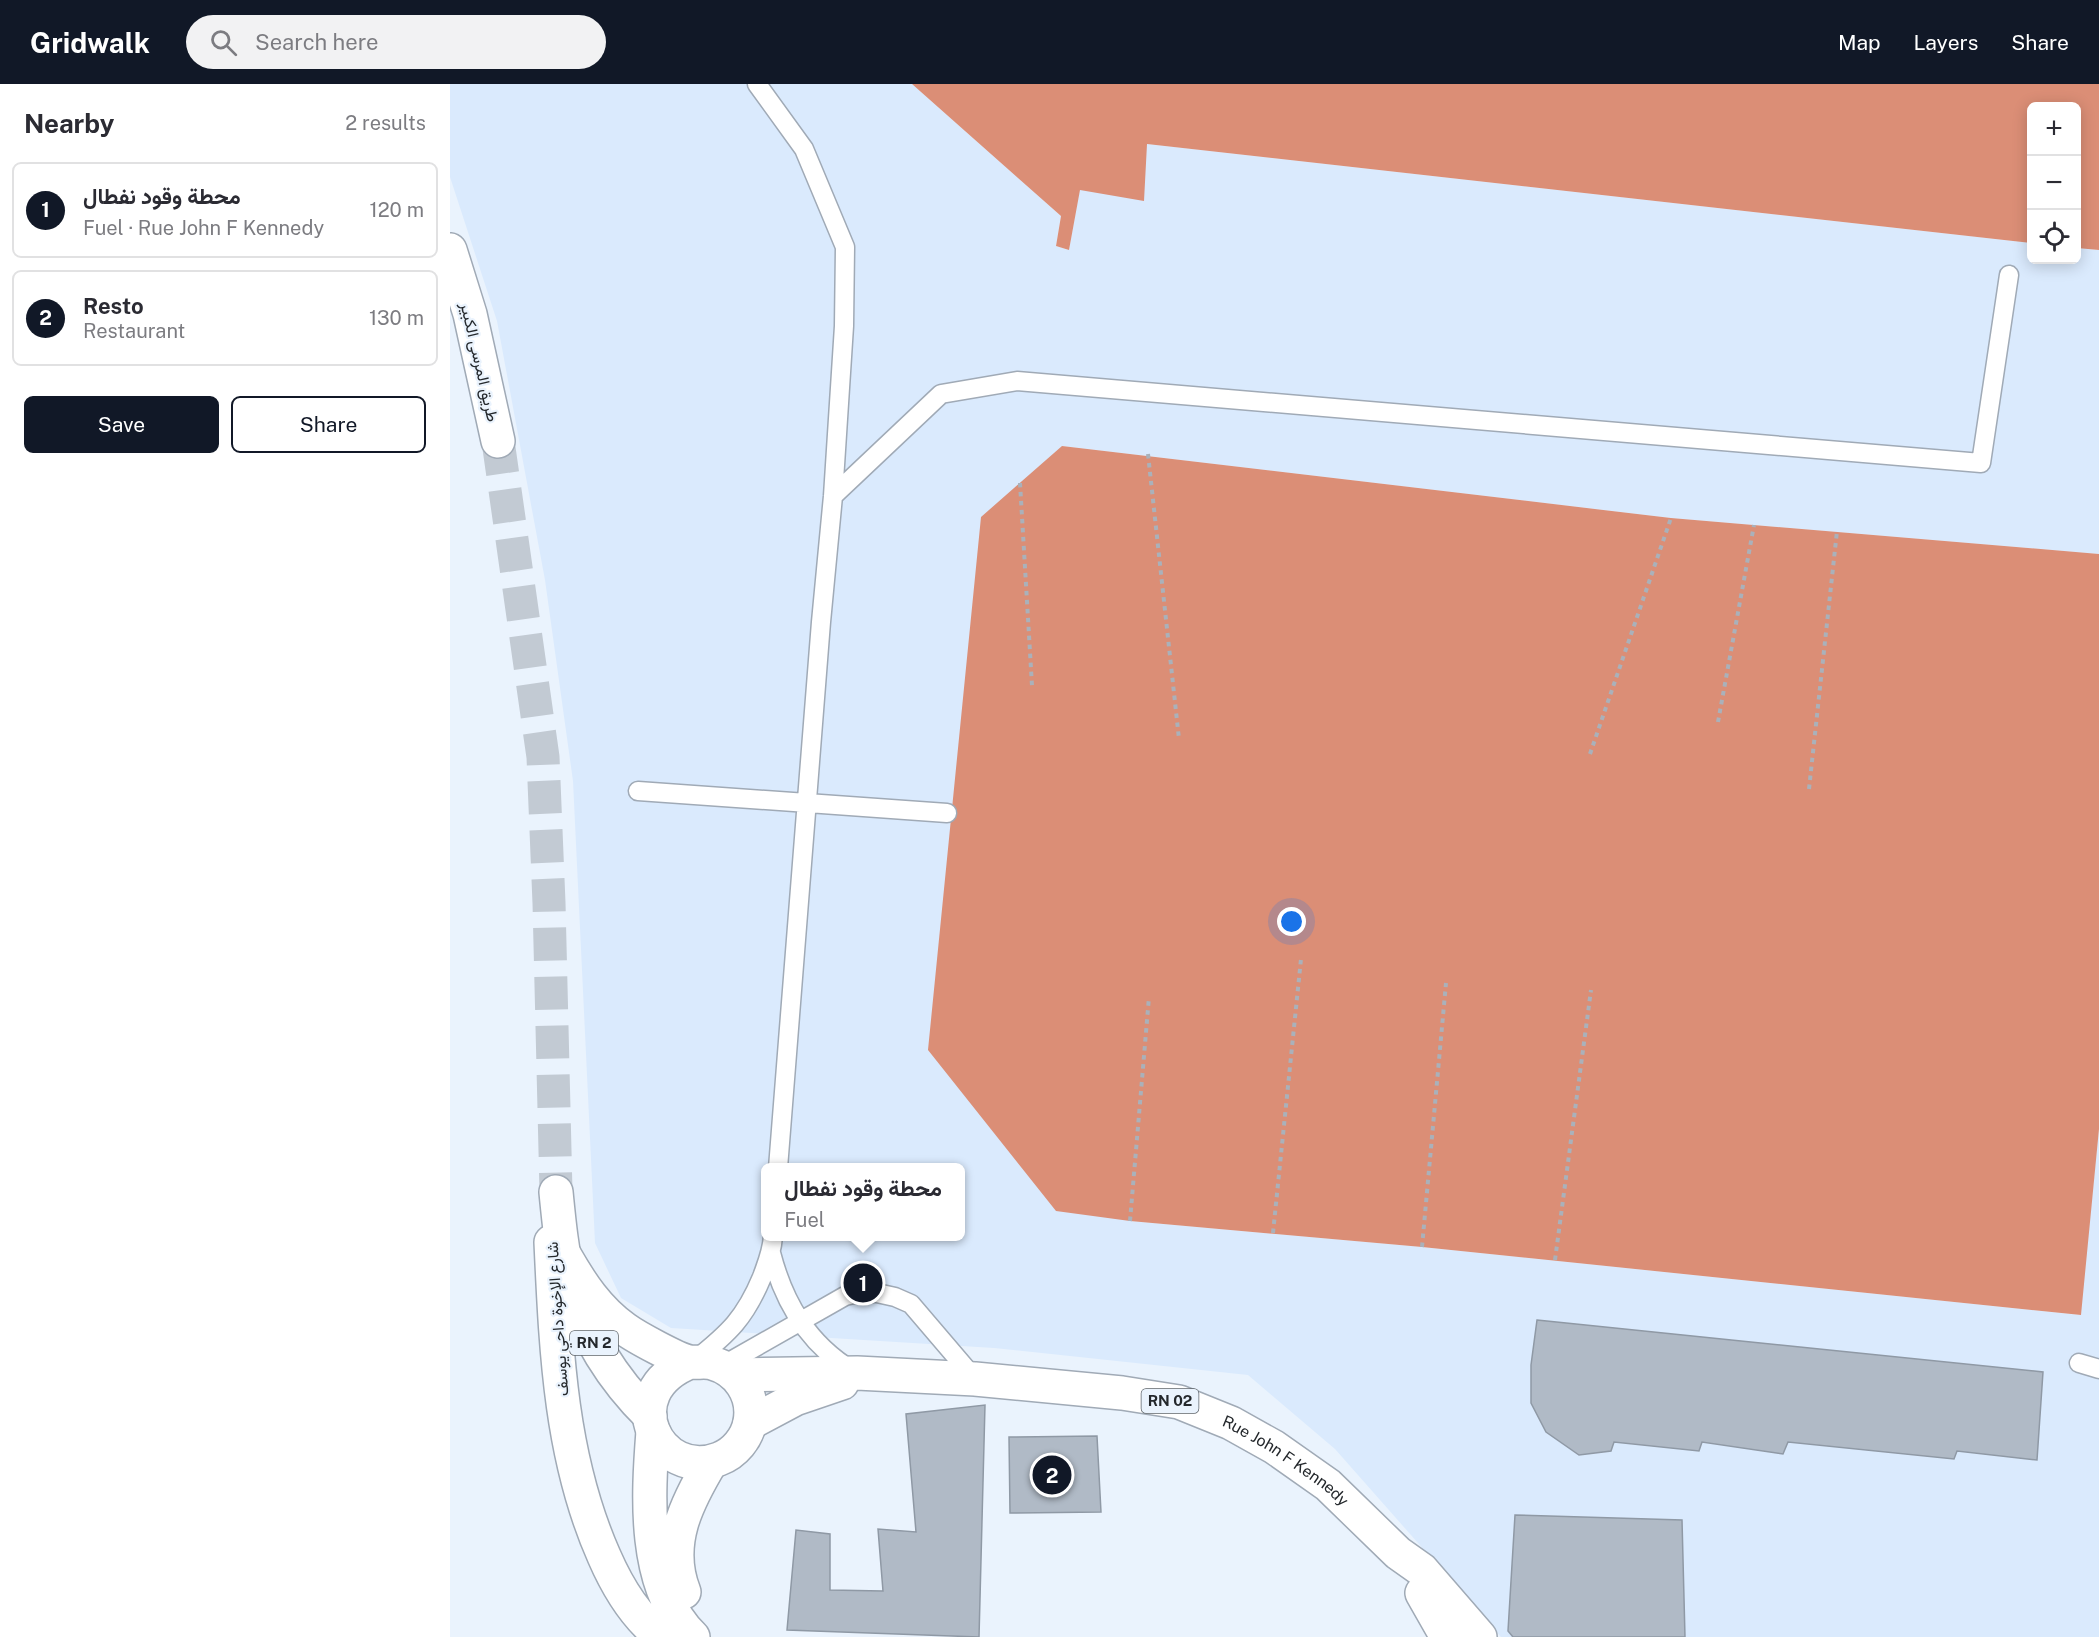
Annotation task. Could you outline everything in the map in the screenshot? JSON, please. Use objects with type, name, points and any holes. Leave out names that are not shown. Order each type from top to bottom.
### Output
[{"type":"main road","name":"طريق المرسى الكبير","points":[[450,250],[470,314],[498,441]]},
{"type":"main road","name":"شارع الإخوة داحي يوسف","points":[[565,1256],[556,1192],[551,1233],[558,1360],[562,1406],[581,1497],[614,1578],[633,1607],[662,1637]]},
{"type":"main road","name":"RN 2","points":[[565,1256],[594,1302],[609,1316],[642,1339],[710,1366]]},
{"type":"main road","name":"RN 2","points":[[565,1256],[569,1283],[589,1332],[616,1378],[651,1424]]},
{"type":"main road","name":"Rue John F Kennedy","points":[[710,1366],[975,1379],[1122,1393],[1179,1402],[1231,1423],[1274,1447],[1328,1485],[1398,1553],[1422,1570],[1480,1637]]},
{"type":"main road","points":[[651,1424],[660,1443],[670,1453],[683,1460],[711,1462],[735,1449],[747,1432],[751,1410],[749,1396],[743,1385],[710,1366],[666,1374],[659,1383],[650,1405],[649,1496],[655,1556],[666,1596],[685,1629],[693,1637]]},
{"type":"main road","name":"Rue John F Kennedy","points":[[750,1423],[780,1406],[819,1390],[844,1383],[894,1376]]},
{"type":"main road","points":[[711,1462],[689,1499],[681,1522],[678,1563],[682,1586],[690,1607],[711,1637]]},
{"type":"main road","name":"RN 02","points":[[1398,1553],[1447,1637]]},
{"type":"lane","points":[[758,84],[804,149],[845,247],[844,326],[833,496],[778,1163]]},
{"type":"lane","points":[[833,496],[941,394],[1017,381],[1981,463],[2008,275]]},
{"type":"lane","points":[[638,791],[947,813]]},
{"type":"lane","points":[[772,1245],[777,1277],[799,1321],[808,1334],[831,1355],[856,1373]]},
{"type":"lane","points":[[710,1366],[727,1334],[741,1318],[752,1300],[772,1245]]},
{"type":"lane","points":[[710,1366],[845,1296],[877,1293],[895,1297],[910,1304],[975,1379]]},
{"type":"lane","points":[[2079,1363],[2099,1369]]},
{"type":"path","points":[[1148,454],[1179,739]]},
{"type":"path","points":[[1020,483],[1032,686]]},
{"type":"path","points":[[1590,754],[1671,519]]},
{"type":"path","points":[[1718,722],[1754,525]]},
{"type":"path","points":[[1809,789],[1836,531]]},
{"type":"path","points":[[1273,1233],[1301,959]]},
{"type":"path","points":[[1422,1247],[1446,983]]},
{"type":"path","points":[[1556,1260],[1591,990]]},
{"type":"path","points":[[1130,1221],[1149,997]]},
{"type":"shaded area","points":[[450,84],[912,84],[1061,216],[1056,246],[1069,250],[1080,189],[1147,144],[2027,243],[2027,264],[2081,264],[2081,248],[2099,250],[2099,554],[1671,518],[1062,446],[1130,1221],[1422,1247],[2080,1315],[2099,1129],[2099,1637],[1501,1637],[1335,1449],[1248,1375],[994,1348],[671,1328],[621,1298],[595,1243],[573,781],[545,580],[497,321],[450,177]]},
{"type":"shaded area","points":[[912,84],[2099,84],[2099,250],[2081,248],[2081,102],[2027,102],[2027,243],[1147,144],[1144,201],[1080,190],[1069,250],[1056,246],[1061,216]]},
{"type":"shaded area","points":[[1062,446],[1671,518],[2099,554],[2099,1129],[2081,1315],[1422,1247],[1130,1221],[1056,1211],[928,1050],[981,517]]},
{"type":"building","points":[[1537,1320],[2043,1372],[2037,1460],[1957,1451],[1954,1459],[1788,1442],[1783,1454],[1702,1442],[1699,1451],[1614,1442],[1611,1451],[1579,1455],[1546,1432],[1531,1403],[1531,1365]]},
{"type":"building","points":[[985,1405],[979,1637],[787,1630],[796,1530],[830,1534],[830,1590],[883,1591],[878,1529],[916,1532],[906,1414]]},
{"type":"building","points":[[1097,1436],[1101,1512],[1010,1513],[1009,1437]]},
{"type":"building","points":[[1515,1515],[1682,1520],[1685,1637],[1513,1637],[1508,1631]]},
{"type":"tunnel","points":[[498,441],[543,757],[556,1192]]},
{"type":"place","name":"محطة وقود نفطال","points":[[863,1283]]},
{"type":"place","name":"Resto","points":[[1052,1475]]}]
